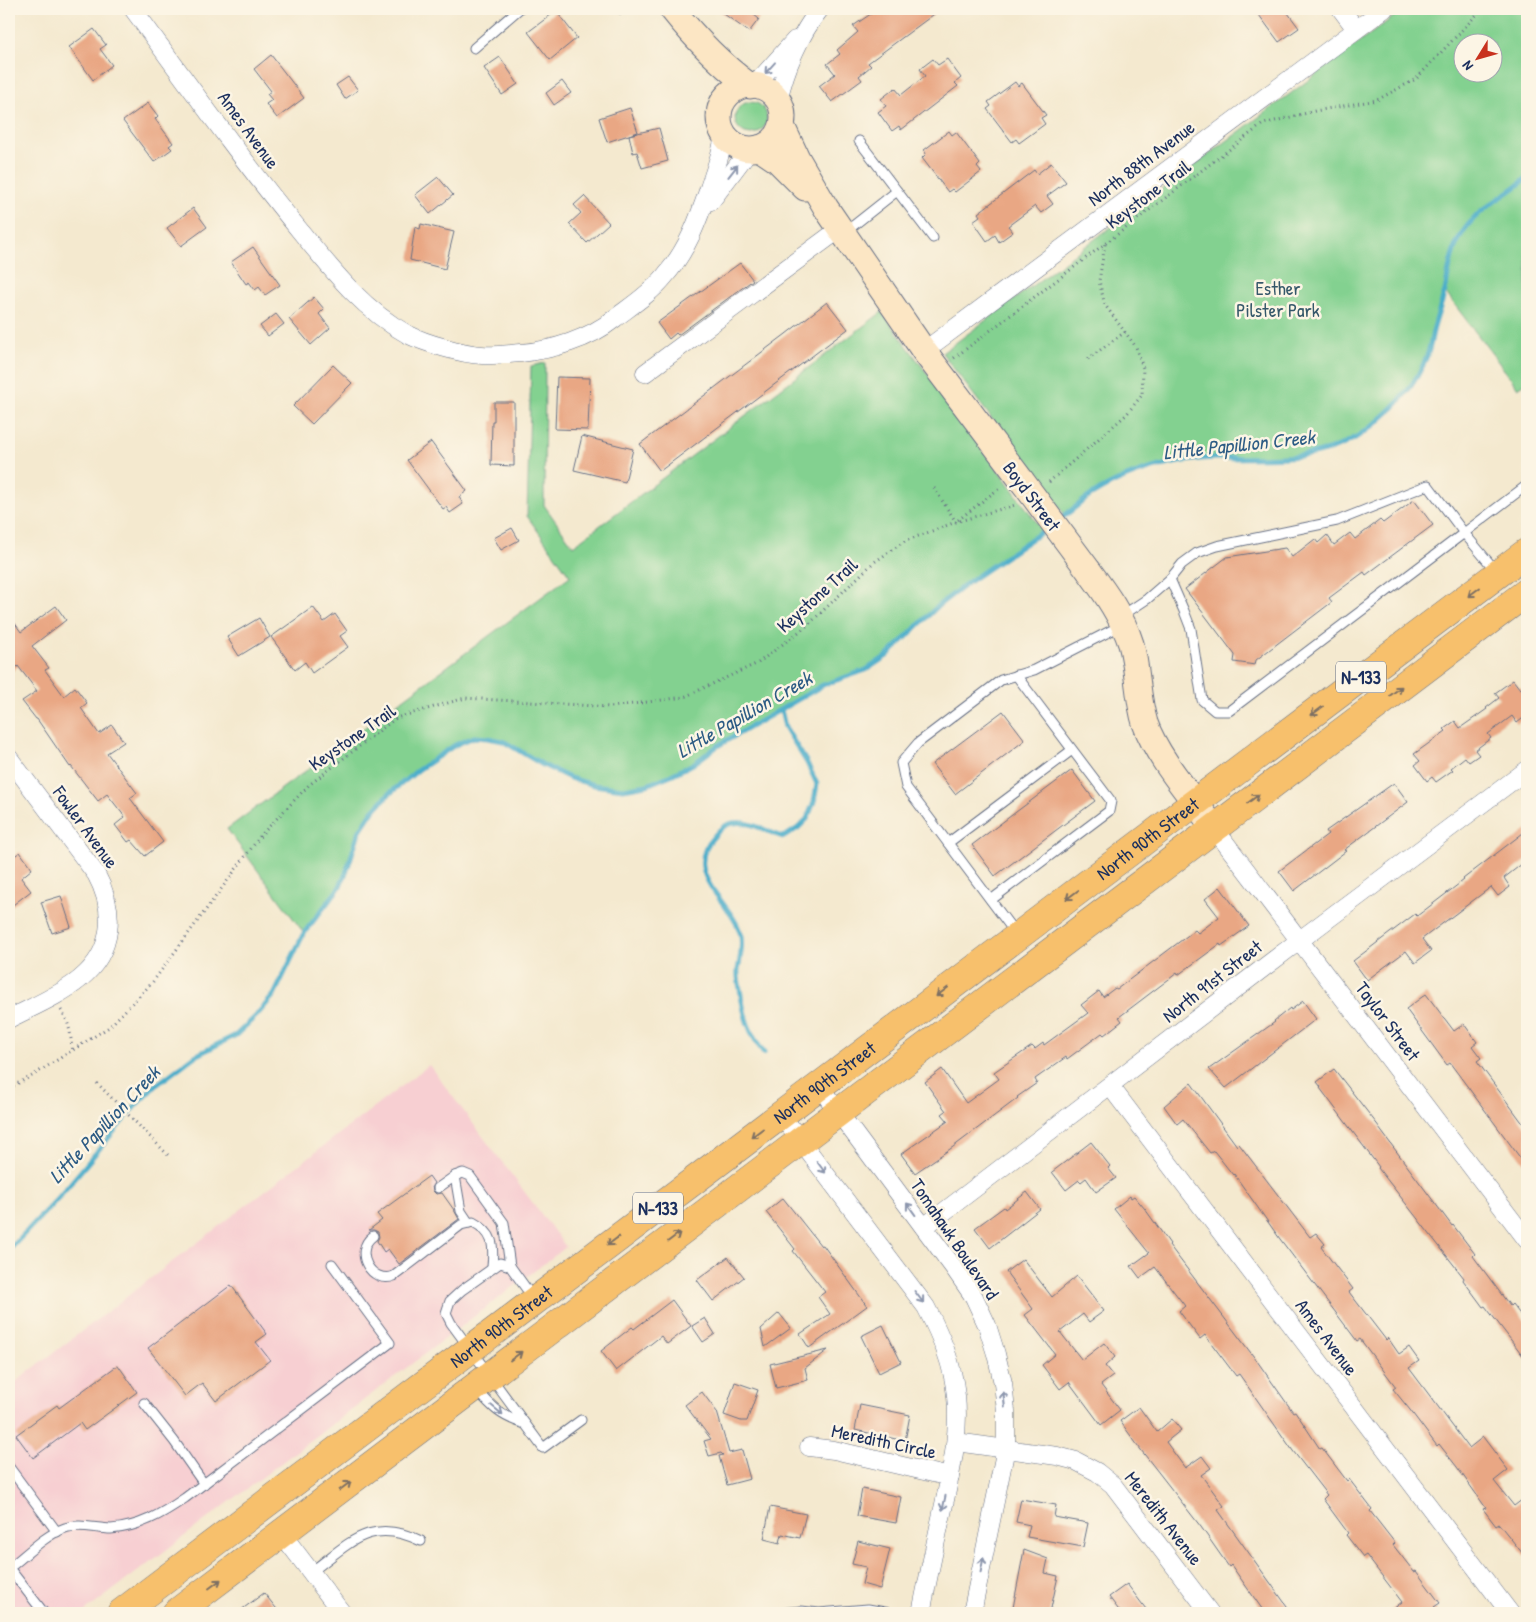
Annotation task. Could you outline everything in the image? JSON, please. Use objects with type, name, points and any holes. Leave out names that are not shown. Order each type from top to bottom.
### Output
[{"type":"main road","name":"North 90th Street","points":[[121,1613],[1527,552]]},
{"type":"main road","name":"North 90th Street","points":[[176,1613],[1527,592]]},
{"type":"street","name":"Ames Avenue","points":[[133,9],[266,190],[335,273],[353,293],[379,316],[407,334],[426,342],[472,354],[484,355],[534,352],[587,336],[610,322],[650,292],[680,257],[697,223]]},
{"type":"street","points":[[672,9],[691,33],[731,72],[752,86],[767,90],[778,101],[793,56],[809,25],[820,9]]},
{"type":"street","points":[[1341,9],[1356,29]]},
{"type":"street","name":"North 88th Avenue","points":[[924,351],[1384,9]]},
{"type":"street","points":[[697,223],[719,160],[724,134],[720,124],[722,104],[728,95],[737,89],[752,86],[809,25]]},
{"type":"street","points":[[691,33],[708,67],[722,104]]},
{"type":"street","name":"Boyd Street","points":[[778,101],[783,116],[782,126],[797,158],[826,208]]},
{"type":"street","points":[[697,223],[732,171],[755,149],[770,143],[778,136],[782,126]]},
{"type":"street","name":"Boyd Street","points":[[724,134],[731,142],[740,147],[755,149],[790,172],[826,208],[843,230],[1016,489],[1089,571],[1108,597],[1122,621],[1131,645],[1139,700],[1150,734],[1157,748],[1214,828]]},
{"type":"street","points":[[645,373],[843,230]]},
{"type":"street","name":"Fowler Avenue","points":[[9,758],[96,874],[108,902],[109,929],[99,957],[90,970],[79,980],[52,996]]},
{"type":"street","name":"North 91st Street","points":[[924,1227],[1300,940],[1525,775]]},
{"type":"street","name":"Taylor Street","points":[[1214,828],[1527,1240]]},
{"type":"street","points":[[9,1019],[52,996]]},
{"type":"street","name":"Tomahawk Boulevard","points":[[819,1086],[924,1227],[974,1298],[987,1325],[1003,1383],[1006,1411],[1006,1448],[972,1613]]},
{"type":"street","name":"Ames Avenue","points":[[1110,1086],[1510,1613]]},
{"type":"street","points":[[781,1115],[926,1307],[948,1356],[953,1376],[958,1417],[956,1442],[921,1613]]},
{"type":"street","name":"Meredith Avenue","points":[[956,1442],[1057,1456],[1076,1461],[1098,1472],[1113,1484],[1210,1613]]},
{"type":"street","name":"Meredith Circle","points":[[809,1447],[834,1450],[950,1477]]},
{"type":"street","points":[[282,1534],[342,1613]]},
{"type":"lane","points":[[474,48],[519,9]]},
{"type":"lane","points":[[621,9],[628,9]]},
{"type":"lane","points":[[859,141],[933,238]]},
{"type":"lane","points":[[843,230],[897,191]]},
{"type":"lane","points":[[1018,936],[906,787],[901,763],[918,743],[1001,680],[1034,670],[1122,621],[1170,579],[1182,564],[1197,553],[1217,546],[1337,521],[1428,485],[1498,574]]},
{"type":"lane","points":[[1170,579],[1191,629],[1202,700],[1215,711],[1229,711],[1527,485]]},
{"type":"lane","points":[[991,900],[1109,811],[1111,800],[1016,675]]},
{"type":"lane","points":[[948,843],[1072,750]]},
{"type":"lane","points":[[438,1188],[455,1176],[463,1173],[470,1176],[504,1223],[510,1266],[535,1301]]},
{"type":"lane","points":[[455,1176],[461,1211],[469,1223]]},
{"type":"lane","points":[[373,1236],[367,1241],[363,1250],[365,1260],[370,1269],[379,1276],[388,1278],[394,1276],[461,1225],[473,1222],[483,1227],[494,1247],[492,1267]]},
{"type":"lane","points":[[510,1266],[500,1263],[492,1267],[450,1301],[446,1313],[470,1350],[495,1410],[510,1419],[526,1424]]},
{"type":"lane","points":[[44,1613],[9,1568],[66,1527],[111,1529],[136,1525],[160,1515],[390,1344],[332,1264]]},
{"type":"lane","points":[[482,1382],[526,1424],[543,1448],[581,1420]]},
{"type":"lane","points":[[144,1404],[174,1441],[204,1484]]},
{"type":"lane","points":[[9,1467],[57,1532]]},
{"type":"lane","points":[[311,1572],[352,1541],[367,1534],[383,1530],[411,1536],[421,1541]]},
{"type":"lane","points":[[780,1613],[800,1611],[819,1613],[868,1609],[890,1613]]},
{"type":"path","name":"Keystone Trail","points":[[1048,483],[1126,415],[1142,395],[1143,368],[1136,347],[1105,305],[1098,280],[1105,244],[1263,124],[1315,110],[1378,100],[1416,79],[1482,9]]},
{"type":"path","points":[[952,359],[1105,244]]},
{"type":"path","points":[[1088,359],[1125,332]]},
{"type":"path","points":[[934,488],[956,522],[1016,489]]},
{"type":"path","name":"Keystone Trail","points":[[9,1088],[72,1052],[109,1027],[152,983],[260,835],[309,785],[396,718],[465,698],[611,707],[684,697],[758,663],[808,626],[873,563],[905,542],[956,522],[1013,506],[1016,489]]},
{"type":"path","points":[[52,996],[68,1020],[72,1037],[72,1052]]},
{"type":"path","points":[[97,1083],[168,1155]]},
{"type":"shaded area","points":[[429,1065],[566,1247],[83,1613],[9,1613],[9,1387]]},
{"type":"green space","name":"Esther Pilster Park","points":[[1404,9],[1527,9],[1527,382],[1518,388],[1445,292],[1428,348],[1414,381],[1390,411],[1376,424],[1359,435],[1324,451],[1305,456],[1273,459],[1199,459],[1161,466],[1112,484],[1065,515],[942,353]]},
{"type":"green space","points":[[751,102],[757,103],[762,107],[766,112],[766,124],[762,129],[757,133],[751,134],[745,133],[740,129],[736,124],[735,118],[736,112],[740,107],[745,103]]},
{"type":"green space","points":[[882,312],[1043,531],[970,581],[939,605],[887,656],[866,670],[823,685],[719,745],[693,764],[647,785],[623,789],[594,785],[570,778],[543,765],[503,741],[474,737],[455,745],[418,770],[389,794],[372,812],[359,832],[346,873],[339,888],[304,933],[227,829],[570,576],[527,516],[531,366],[545,363],[544,505],[573,546]]},
{"type":"building","points":[[717,9],[757,9],[753,14],[759,19],[749,32]]},
{"type":"building","points":[[878,9],[941,9],[868,63],[871,66],[859,76],[862,80],[832,102],[819,86],[835,74],[827,64],[840,54],[837,50],[858,32],[853,26]]},
{"type":"building","points":[[1267,9],[1285,9],[1299,28],[1279,42],[1259,15]]},
{"type":"building","points":[[556,11],[577,38],[550,60],[528,32]]},
{"type":"building","points":[[94,29],[106,45],[100,49],[112,65],[93,80],[69,47]]},
{"type":"building","points":[[271,55],[304,98],[277,118],[266,104],[272,100],[267,94],[271,91],[254,69]]},
{"type":"building","points":[[500,57],[518,84],[502,95],[484,68]]},
{"type":"building","points":[[933,59],[938,65],[947,59],[961,78],[955,83],[958,86],[901,130],[899,126],[892,131],[878,112],[886,106],[881,99],[895,88],[901,95],[925,76],[920,69]]},
{"type":"building","points":[[348,77],[358,90],[345,99],[336,85]]},
{"type":"building","points":[[562,81],[571,93],[554,105],[546,93]]},
{"type":"building","points":[[1015,82],[1018,86],[1022,83],[1046,115],[1041,118],[1045,124],[1019,143],[1016,139],[1012,142],[987,109],[991,106],[988,102]]},
{"type":"building","points":[[148,103],[158,116],[155,119],[173,143],[169,146],[172,149],[154,162],[123,121]]},
{"type":"building","points":[[630,108],[638,132],[607,142],[599,118]]},
{"type":"building","points":[[659,128],[668,161],[642,168],[637,152],[633,153],[629,135]]},
{"type":"building","points":[[949,131],[952,135],[956,132],[980,164],[977,167],[981,172],[955,192],[952,189],[948,192],[922,158],[926,154],[924,150]]},
{"type":"building","points":[[1051,163],[1066,182],[1047,196],[1053,204],[1041,213],[1035,206],[1008,226],[1013,232],[999,242],[995,235],[987,241],[973,221],[980,216],[978,213],[1034,170],[1037,174]]},
{"type":"building","points":[[438,177],[453,195],[430,214],[415,195]]},
{"type":"building","points":[[584,196],[609,223],[587,243],[569,224],[581,213],[574,205]]},
{"type":"building","points":[[193,208],[207,227],[181,246],[167,228]]},
{"type":"building","points":[[421,224],[454,232],[445,269],[410,260],[415,227],[420,229]]},
{"type":"building","points":[[253,247],[280,285],[265,295],[259,287],[255,290],[249,282],[246,284],[231,262]]},
{"type":"building","points":[[740,263],[753,280],[678,335],[676,333],[669,339],[657,323]]},
{"type":"building","points":[[314,297],[324,309],[319,314],[330,328],[311,345],[289,319]]},
{"type":"building","points":[[827,302],[848,329],[660,471],[640,444]]},
{"type":"building","points":[[276,314],[284,324],[268,336],[260,326]]},
{"type":"building","points":[[333,365],[352,383],[312,424],[293,406]]},
{"type":"building","points":[[557,377],[590,378],[588,430],[555,429]]},
{"type":"building","points":[[494,402],[514,402],[514,466],[491,465]]},
{"type":"building","points":[[582,436],[633,449],[625,482],[574,470]]},
{"type":"building","points":[[431,442],[467,491],[459,497],[463,504],[450,513],[446,507],[443,509],[407,460]]},
{"type":"building","points":[[1414,500],[1433,525],[1366,575],[1364,572],[1329,598],[1332,602],[1256,660],[1255,665],[1234,662],[1235,655],[1185,589],[1227,557],[1285,548],[1292,557],[1315,539],[1318,543],[1327,535],[1334,545],[1350,533],[1355,539],[1380,520],[1383,523]]},
{"type":"building","points":[[512,528],[519,540],[501,550],[494,538]]},
{"type":"building","points":[[56,606],[66,620],[32,646],[49,668],[45,670],[64,696],[75,687],[87,703],[81,708],[99,734],[112,725],[124,742],[107,753],[137,793],[130,798],[163,842],[145,856],[131,840],[128,842],[115,825],[125,817],[107,794],[98,801],[70,767],[37,719],[22,701],[37,691],[18,666],[9,674],[9,615],[21,632]]},
{"type":"building","points":[[313,607],[324,622],[335,614],[347,631],[340,636],[348,647],[312,673],[305,662],[295,670],[271,637]]},
{"type":"building","points":[[259,618],[270,637],[239,656],[227,637]]},
{"type":"building","points":[[1513,680],[1520,689],[1527,684],[1527,715],[1517,723],[1512,716],[1488,734],[1491,738],[1475,750],[1479,755],[1469,762],[1465,757],[1451,768],[1453,770],[1436,782],[1432,777],[1427,781],[1415,765],[1420,761],[1414,754],[1446,731],[1444,729],[1455,721],[1460,728],[1487,709],[1499,698],[1495,693]]},
{"type":"building","points":[[1003,711],[1025,740],[955,794],[932,764]]},
{"type":"building","points":[[1072,770],[1095,801],[995,876],[972,845]]},
{"type":"building","points":[[1394,783],[1408,802],[1344,850],[1346,851],[1294,891],[1279,871],[1328,834],[1326,831]]},
{"type":"building","points":[[1527,830],[1527,860],[1504,878],[1510,887],[1498,896],[1491,887],[1422,939],[1431,951],[1415,963],[1406,951],[1367,980],[1353,961],[1415,914],[1417,916]]},
{"type":"building","points":[[20,852],[32,869],[21,878],[31,891],[9,908],[9,860]]},
{"type":"building","points":[[1220,887],[1249,926],[1221,946],[1220,944],[1178,975],[1177,973],[1119,1017],[1122,1021],[1104,1035],[1102,1033],[1067,1059],[1066,1057],[1035,1079],[1037,1083],[1018,1098],[915,1173],[901,1154],[948,1121],[942,1114],[946,1111],[925,1082],[942,1069],[966,1103],[999,1079],[994,1072],[1032,1046],[1035,1049],[1043,1043],[1044,1045],[1088,1013],[1081,1005],[1099,991],[1103,997],[1115,988],[1117,989],[1195,930],[1198,933],[1219,917],[1205,899]]},
{"type":"building","points":[[61,896],[71,927],[52,933],[41,902]]},
{"type":"building","points":[[1426,994],[1454,1031],[1464,1024],[1477,1042],[1472,1046],[1481,1058],[1477,1061],[1527,1129],[1527,1167],[1450,1063],[1447,1065],[1406,1009]]},
{"type":"building","points":[[1303,1001],[1316,1019],[1226,1088],[1209,1069],[1275,1022],[1290,1008],[1291,1010]]},
{"type":"building","points":[[1334,1069],[1475,1254],[1473,1256],[1510,1306],[1512,1304],[1527,1323],[1527,1361],[1485,1306],[1483,1307],[1463,1280],[1464,1278],[1378,1168],[1320,1088],[1317,1082]]},
{"type":"building","points":[[1191,1083],[1237,1146],[1239,1144],[1310,1237],[1316,1233],[1325,1244],[1321,1247],[1353,1289],[1349,1292],[1386,1340],[1388,1338],[1399,1354],[1409,1347],[1419,1361],[1409,1368],[1469,1448],[1483,1437],[1508,1470],[1494,1481],[1514,1506],[1527,1496],[1527,1559],[1499,1524],[1496,1526],[1483,1509],[1486,1508],[1457,1467],[1439,1444],[1437,1446],[1393,1389],[1396,1387],[1360,1339],[1357,1341],[1280,1239],[1234,1174],[1214,1151],[1210,1153],[1183,1119],[1177,1124],[1164,1106]]},
{"type":"building","points":[[1091,1142],[1110,1166],[1108,1168],[1116,1178],[1096,1192],[1086,1178],[1081,1182],[1079,1180],[1066,1190],[1052,1172]]},
{"type":"building","points":[[429,1176],[434,1183],[432,1186],[433,1191],[436,1194],[442,1193],[459,1219],[399,1264],[388,1249],[384,1252],[377,1241],[379,1237],[378,1232],[369,1230],[382,1220],[377,1214]]},
{"type":"building","points":[[1027,1192],[1040,1209],[990,1248],[975,1228]]},
{"type":"building","points":[[1130,1196],[1131,1198],[1134,1196],[1145,1209],[1169,1245],[1293,1412],[1295,1411],[1320,1449],[1322,1448],[1347,1481],[1349,1479],[1372,1509],[1370,1511],[1395,1543],[1393,1545],[1414,1572],[1416,1571],[1440,1603],[1434,1607],[1439,1613],[1388,1613],[1402,1602],[1366,1555],[1363,1557],[1346,1535],[1348,1533],[1323,1499],[1327,1495],[1293,1451],[1239,1374],[1236,1376],[1205,1335],[1200,1339],[1179,1311],[1185,1306],[1155,1267],[1140,1278],[1131,1266],[1149,1253],[1114,1209]]},
{"type":"building","points":[[783,1198],[821,1246],[823,1245],[867,1306],[809,1348],[800,1334],[830,1314],[818,1297],[825,1292],[766,1212]]},
{"type":"building","points":[[728,1257],[744,1277],[713,1301],[697,1280]]},
{"type":"building","points":[[1023,1259],[1052,1297],[1077,1276],[1104,1311],[1089,1322],[1083,1314],[1060,1332],[1082,1360],[1104,1343],[1115,1357],[1105,1366],[1113,1376],[1101,1385],[1120,1410],[1101,1425],[1069,1382],[1060,1389],[1042,1365],[1055,1354],[1025,1315],[1033,1309],[1006,1272]]},
{"type":"building","points":[[231,1285],[267,1334],[256,1342],[270,1360],[216,1401],[202,1383],[185,1396],[148,1348]]},
{"type":"building","points":[[672,1300],[691,1326],[667,1344],[661,1336],[616,1371],[601,1351]]},
{"type":"building","points":[[779,1313],[791,1328],[765,1347],[761,1329]]},
{"type":"building","points":[[705,1318],[715,1334],[703,1342],[692,1326]]},
{"type":"building","points":[[883,1325],[901,1362],[879,1373],[861,1336]]},
{"type":"building","points":[[828,1350],[805,1368],[808,1380],[776,1388],[770,1364]]},
{"type":"building","points":[[118,1365],[137,1392],[85,1430],[80,1423],[33,1458],[16,1435],[57,1405],[59,1408]]},
{"type":"building","points":[[735,1382],[758,1390],[747,1421],[741,1421],[724,1415]]},
{"type":"building","points":[[702,1392],[717,1412],[729,1453],[742,1450],[750,1479],[727,1485],[719,1456],[723,1455],[721,1453],[709,1456],[704,1441],[711,1439],[685,1405]]},
{"type":"building","points":[[860,1405],[910,1415],[905,1441],[855,1430]]},
{"type":"building","points":[[1139,1407],[1157,1432],[1172,1419],[1181,1430],[1166,1442],[1185,1468],[1202,1456],[1211,1468],[1201,1475],[1224,1506],[1218,1510],[1292,1613],[1265,1613],[1231,1565],[1229,1567],[1201,1527],[1141,1450],[1120,1421]]},
{"type":"building","points":[[862,1489],[901,1497],[896,1523],[857,1516]]},
{"type":"building","points":[[1021,1499],[1056,1505],[1054,1517],[1088,1523],[1083,1547],[1027,1537],[1030,1525],[1016,1522]]},
{"type":"building","points":[[770,1507],[806,1514],[800,1538],[782,1534],[780,1543],[764,1539]]},
{"type":"building","points":[[858,1541],[890,1549],[880,1589],[862,1584],[866,1567],[852,1564]]},
{"type":"building","points":[[1024,1550],[1048,1559],[1045,1573],[1058,1576],[1050,1613],[1012,1613]]},
{"type":"building","points":[[1127,1584],[1149,1613],[1121,1613],[1109,1597]]},
{"type":"building","points":[[264,1593],[280,1613],[237,1613]]},
{"type":"waterway","name":"Little Papillion Creek","points":[[1060,519],[1090,496],[1116,482],[1143,471],[1200,459],[1279,458],[1318,453],[1337,447],[1355,438],[1378,422],[1399,402],[1423,366],[1445,291],[1452,257],[1466,227],[1482,211],[1527,178]]},
{"type":"waterway","name":"Little Papillion Creek","points":[[9,1250],[58,1198],[137,1104],[155,1086],[195,1056],[236,1035],[274,995],[304,933],[339,888],[346,873],[359,832],[372,812],[389,794],[418,770],[455,745],[474,737],[503,741],[543,765],[570,778],[594,785],[623,789],[647,785],[693,764],[719,745],[823,685],[866,670],[887,656],[939,605],[970,581],[1049,527]]},
{"type":"waterway","points":[[764,1053],[750,1030],[743,1007],[738,975],[741,936],[737,924],[705,876],[703,863],[705,849],[715,835],[728,824],[750,824],[784,837],[798,828],[807,819],[814,802],[817,784],[807,763],[785,727],[781,710]]}]
